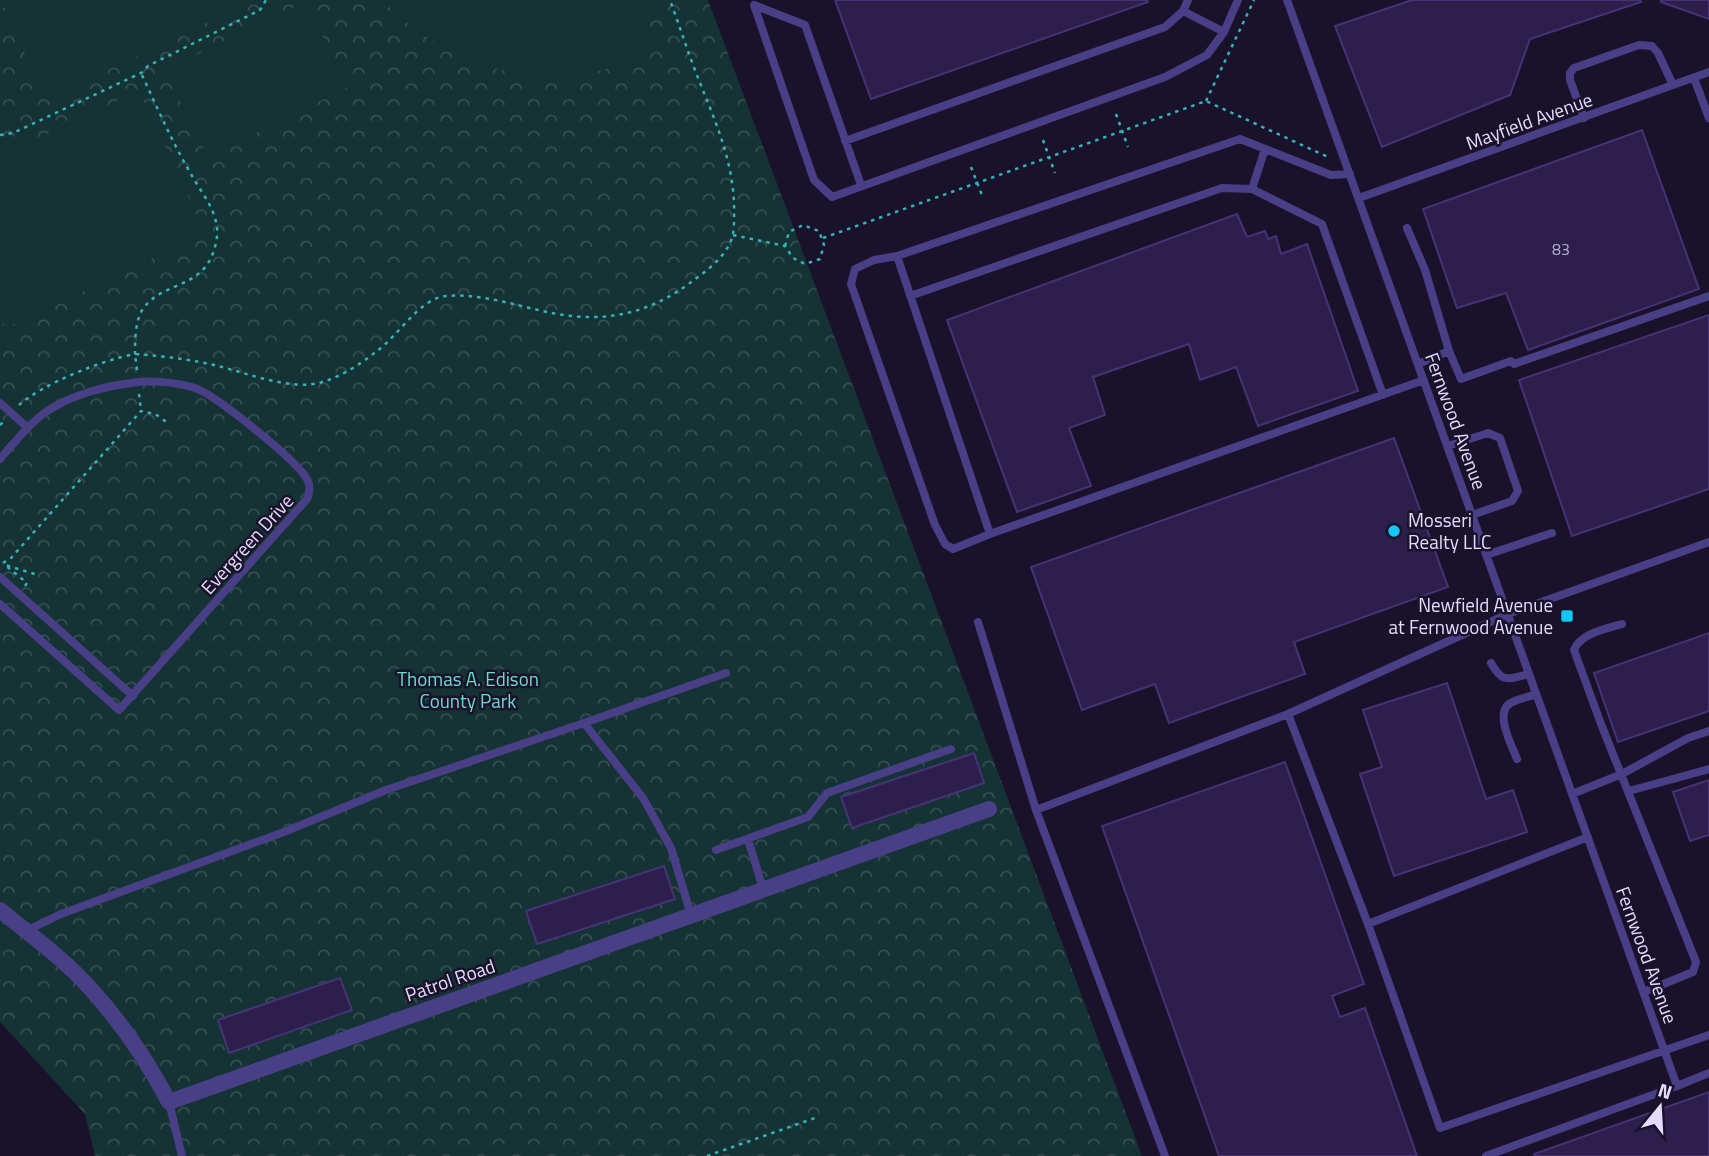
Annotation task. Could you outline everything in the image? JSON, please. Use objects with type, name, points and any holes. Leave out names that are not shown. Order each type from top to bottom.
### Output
[{"type":"street","name":"Patrol Road","points":[[169,1102],[989,809]]},
{"type":"street","points":[[0,910],[64,962],[105,1006],[149,1064],[169,1102]]},
{"type":"lane","points":[[845,141],[1165,27],[1183,11],[1188,0]]},
{"type":"lane","points":[[750,3],[814,180],[832,197],[1165,77],[1207,55],[1224,32],[1238,0]]},
{"type":"lane","name":"Fernwood Avenue","points":[[1287,0],[1677,1086]]},
{"type":"lane","points":[[750,3],[805,25],[861,185]]},
{"type":"lane","points":[[1183,11],[1224,32]]},
{"type":"lane","points":[[1584,118],[1570,80],[1570,73],[1574,68],[1639,45],[1652,46],[1673,85]]},
{"type":"lane","name":"Mayfield Avenue","points":[[1359,198],[1709,72]]},
{"type":"lane","points":[[1694,78],[1709,118]]},
{"type":"lane","points":[[1350,174],[1331,175],[1240,139],[897,256],[874,260],[855,269],[851,284],[935,525],[945,544],[953,549],[1424,380]]},
{"type":"lane","points":[[1252,189],[1265,149]]},
{"type":"lane","points":[[910,296],[1222,188],[1252,189],[1322,224],[1383,395]]},
{"type":"lane","points":[[1407,229],[1426,271],[1449,351],[1461,379],[1511,361],[1514,364],[1709,296]]},
{"type":"lane","points":[[897,256],[990,534]]},
{"type":"lane","points":[[1418,364],[1449,351]]},
{"type":"lane","name":"Evergreen Drive","points":[[0,604],[120,710],[310,493],[309,482],[300,468],[225,405],[196,388],[167,383],[132,383],[88,393],[53,407],[28,428]]},
{"type":"lane","points":[[0,403],[28,428],[0,459]]},
{"type":"lane","points":[[1448,446],[1488,433],[1500,438],[1518,491],[1512,501],[1472,515]]},
{"type":"lane","points":[[1486,555],[1552,533]]},
{"type":"lane","points":[[1037,810],[1288,714],[1508,614],[1709,542]]},
{"type":"lane","points":[[0,577],[133,695]]},
{"type":"lane","points":[[978,622],[1037,810],[1165,1156]]},
{"type":"lane","points":[[1622,624],[1588,636],[1576,644],[1574,650],[1696,962],[1693,972],[1644,992]]},
{"type":"lane","points":[[1490,663],[1498,676],[1508,680],[1529,674]]},
{"type":"lane","points":[[26,931],[61,914],[284,832],[386,790],[726,673]]},
{"type":"lane","points":[[1517,759],[1503,719],[1505,710],[1509,704],[1536,694]]},
{"type":"lane","points":[[1288,714],[1368,924],[1440,1128],[1709,1035]]},
{"type":"lane","points":[[584,723],[643,798],[671,848],[691,915]]},
{"type":"lane","points":[[1572,794],[1622,774],[1688,738],[1709,731]]},
{"type":"lane","points":[[716,850],[808,817],[827,793],[951,749]]},
{"type":"lane","points":[[1629,791],[1709,769]]},
{"type":"lane","points":[[1368,924],[1588,837]]},
{"type":"lane","points":[[748,839],[763,889]]},
{"type":"lane","points":[[1486,1156],[1709,1073]]},
{"type":"lane","points":[[169,1102],[182,1156]]},
{"type":"path","points":[[0,135],[13,133],[141,73],[148,66],[260,10],[266,0]]},
{"type":"path","points":[[18,406],[31,394],[118,358],[135,355],[211,364],[288,383],[308,385],[323,382],[377,352],[432,299],[443,296],[477,298],[567,316],[590,317],[630,313],[669,297],[703,273],[723,254],[733,235],[734,199],[726,150],[670,0]]},
{"type":"path","points":[[1206,101],[1254,0]]},
{"type":"path","points":[[136,370],[137,323],[142,311],[158,296],[197,277],[206,268],[216,242],[217,228],[209,204],[191,175],[141,73]]},
{"type":"path","points":[[823,238],[1206,101],[1328,157]]},
{"type":"path","points":[[1116,114],[1128,147]]},
{"type":"path","points":[[1043,140],[1055,173]]},
{"type":"path","points":[[971,167],[983,198]]},
{"type":"path","points":[[803,225],[819,231],[823,238],[824,251],[820,259],[813,263],[799,262],[789,254],[785,246],[789,232],[796,226],[803,225]]},
{"type":"path","points":[[733,235],[785,246]]},
{"type":"path","points":[[3,563],[11,558],[141,411],[139,391]]},
{"type":"path","points":[[141,411],[155,414],[168,423]]},
{"type":"path","points":[[3,563],[38,575]]},
{"type":"path","points":[[3,563],[27,583]]},
{"type":"path","points":[[707,1156],[815,1118]]},
{"type":"green space","name":"Thomas A. Edison County Park","points":[[0,0],[708,0],[1142,1156],[95,1156],[85,1114],[0,1022]]},
{"type":"green space","points":[[1,0],[243,0],[245,4],[46,100]]},
{"type":"green space","points":[[383,0],[641,0],[659,50],[582,74],[528,75],[501,70],[448,49],[402,19]]},
{"type":"green space","points":[[305,2],[348,87],[208,157],[165,70]]},
{"type":"green space","points":[[139,91],[205,233],[6,328],[0,316],[0,157]]},
{"type":"building","points":[[835,0],[1147,0],[1148,2],[871,99]]},
{"type":"building","points":[[1412,0],[1641,2],[1530,39],[1510,95],[1382,147],[1335,26]]},
{"type":"building","points":[[1709,0],[1709,19],[1661,2]]},
{"type":"building","points":[[1642,130],[1699,289],[1528,350],[1506,293],[1457,308],[1423,209]]},
{"type":"building","points":[[1237,214],[1247,237],[1265,231],[1268,239],[1276,236],[1281,254],[1307,244],[1358,391],[1258,426],[1236,367],[1200,380],[1189,344],[1093,377],[1105,415],[1069,428],[1091,486],[1017,512],[947,320]]},
{"type":"building","points":[[1709,315],[1709,489],[1572,536],[1519,380]]},
{"type":"building","points":[[1394,438],[1448,587],[1294,642],[1305,674],[1169,723],[1155,684],[1082,710],[1031,567]]},
{"type":"building","points":[[1709,633],[1709,711],[1618,742],[1594,673]]},
{"type":"building","points":[[1447,683],[1486,799],[1513,790],[1527,832],[1394,876],[1360,774],[1382,767],[1363,710]]},
{"type":"building","points":[[974,753],[984,783],[852,828],[841,797]]},
{"type":"building","points":[[1285,762],[1364,984],[1332,996],[1340,1017],[1365,1008],[1417,1156],[1219,1156],[1102,826]]},
{"type":"building","points":[[1709,780],[1709,835],[1690,841],[1673,792]]},
{"type":"building","points":[[664,866],[675,899],[537,944],[526,911]]},
{"type":"building","points":[[340,978],[352,1010],[229,1053],[218,1020]]},
{"type":"building","points":[[1709,1092],[1709,1156],[1534,1154]]},
{"type":"place","name":"Mosseri Realty LLC","points":[[1394,531]]},
{"type":"place","name":"Newfield Avenue at Fernwood Avenue","points":[[1567,616]]}]
